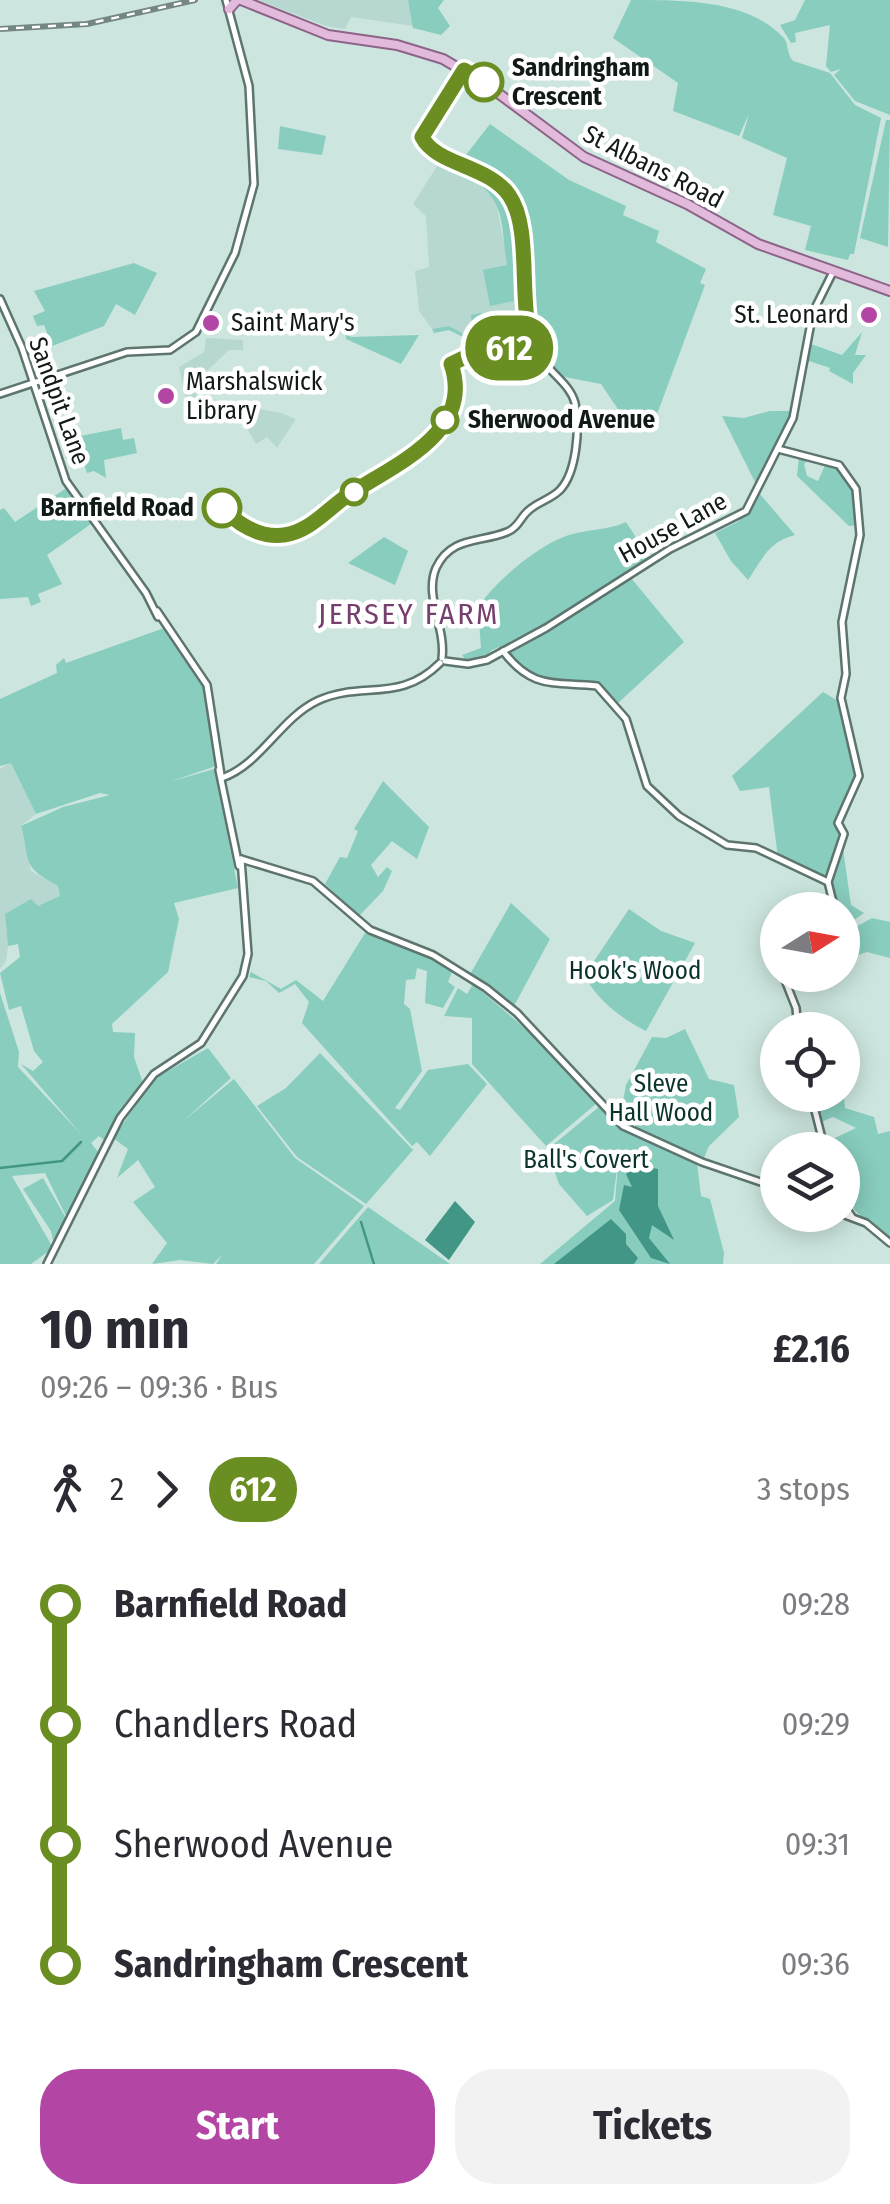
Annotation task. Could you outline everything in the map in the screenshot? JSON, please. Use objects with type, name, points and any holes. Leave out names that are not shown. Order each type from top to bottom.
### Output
[{"type":"main road","points":[[228,4],[239,0]]},
{"type":"main road","name":"St Albans Road","points":[[239,0],[328,34],[400,45],[464,70],[579,154],[764,247],[890,290]]},
{"type":"street","points":[[0,394],[123,353],[180,346],[196,332],[241,238],[254,174],[248,86],[228,4]]},
{"type":"street","points":[[442,661],[444,637],[432,588],[438,565],[458,544],[510,531],[528,510],[560,490],[572,466],[576,411],[571,392],[544,367],[530,340],[521,286],[522,230],[514,203],[489,176],[433,152],[422,137],[464,70]]},
{"type":"street","name":"House Lane","points":[[222,777],[306,707],[338,694],[399,689],[442,661],[478,663],[670,549],[740,516],[753,502],[795,414],[814,309],[833,272]]},
{"type":"street","name":"Sandpit Lane","points":[[0,300],[34,382],[53,448],[70,488],[209,690],[222,777]]},
{"type":"street","points":[[778,449],[834,462],[848,471],[855,485],[860,520],[842,622],[846,674],[841,698],[858,779],[839,820],[844,834],[828,882],[831,892]]},
{"type":"street","points":[[503,651],[516,668],[536,679],[569,688],[598,686],[626,719],[647,786],[685,821],[732,847],[760,850],[828,882]]},
{"type":"street","points":[[47,1264],[120,1118],[154,1074],[202,1043],[243,976],[248,950],[239,859],[222,777]]},
{"type":"street","points":[[239,859],[312,880],[370,930],[434,955],[492,992],[531,1027],[624,1126],[702,1162],[760,1182]]},
{"type":"street","points":[[860,1222],[890,1243]]},
{"type":"shaded area","points":[[258,0],[408,0],[413,26],[351,17],[345,29],[326,26]]},
{"type":"shaded area","points":[[439,163],[462,168],[495,197],[524,343],[514,336],[473,339],[449,326],[432,329],[419,311],[415,271],[429,267],[426,216],[413,204]]},
{"type":"shaded area","points":[[206,338],[243,340],[243,350],[229,350],[194,383],[197,397],[186,400],[179,367],[204,352]]},
{"type":"shaded area","points":[[244,406],[296,419],[277,448],[267,437],[256,444],[242,420]]},
{"type":"shaded area","points":[[11,762],[36,814],[21,826],[31,871],[58,886],[60,896],[54,902],[5,914],[8,946],[6,961],[0,969],[0,769]]},
{"type":"shaded area","points":[[643,1160],[647,1167],[658,1169],[658,1206],[674,1240],[652,1225],[649,1238],[670,1264],[651,1258],[619,1210],[624,1185],[632,1187],[626,1174]]},
{"type":"shaded area","points":[[455,1201],[475,1222],[449,1260],[425,1240]]},
{"type":"shaded area","points":[[611,1219],[626,1234],[626,1244],[638,1258],[634,1264],[554,1264]]},
{"type":"green space","points":[[408,0],[444,0],[438,8],[450,26],[441,35],[413,28]]},
{"type":"green space","points":[[631,0],[713,4],[751,15],[782,36],[793,61],[830,73],[855,105],[881,118],[854,254],[848,260],[805,250],[811,226],[773,215],[787,158],[742,138],[749,114],[739,136],[673,111],[678,83],[613,38]]},
{"type":"green space","points":[[805,0],[890,0],[890,115],[855,101],[834,75],[841,69],[831,72],[826,66],[830,25],[795,33],[796,42],[791,43],[780,25],[795,20]]},
{"type":"green space","points":[[886,120],[890,120],[888,247],[860,238]]},
{"type":"green space","points":[[490,124],[569,180],[626,206],[623,215],[659,231],[656,242],[706,269],[700,283],[705,285],[653,425],[632,430],[601,384],[557,375],[543,360],[531,330],[526,302],[521,219],[511,196],[493,176],[462,160]]},
{"type":"green space","points":[[280,126],[326,136],[322,155],[278,149]]},
{"type":"green space","points":[[469,174],[498,191],[511,216],[527,343],[519,347],[488,346],[449,330],[434,333],[432,329],[449,326],[473,339],[471,315],[487,312],[491,334],[478,338],[514,336],[524,341],[513,289],[514,301],[490,306],[483,270],[507,265],[502,224],[496,204]]},
{"type":"green space","points":[[134,263],[157,273],[135,315],[116,304],[104,326],[52,346],[44,325],[37,326],[33,316],[45,311],[34,291]]},
{"type":"green space","points":[[345,331],[351,337],[419,335],[401,364],[346,339]]},
{"type":"green space","points":[[862,332],[855,355],[866,355],[853,373],[853,384],[829,371],[830,368],[809,361],[805,370],[811,344],[842,355]]},
{"type":"green space","points":[[770,411],[793,411],[757,486],[722,416],[744,418]]},
{"type":"green space","points":[[121,428],[123,440],[134,438],[137,453],[104,460],[106,478],[94,471],[87,473],[75,437]]},
{"type":"green space","points":[[799,456],[809,459],[804,464],[807,476],[818,481],[826,463],[843,473],[851,488],[858,525],[849,526],[797,476]]},
{"type":"green space","points":[[68,487],[89,511],[109,550],[91,524],[47,555],[62,584],[38,594],[41,602],[31,606],[28,597],[0,599],[0,510],[4,508],[15,522]]},
{"type":"green space","points":[[759,493],[795,535],[772,547],[748,580],[715,533],[739,521]]},
{"type":"green space","points":[[626,522],[650,559],[535,632],[492,650],[483,659],[467,662],[462,655],[481,648],[478,608],[504,577],[554,541]]},
{"type":"green space","points":[[384,537],[408,551],[395,585],[348,563]]},
{"type":"green space","points":[[631,578],[684,642],[617,704],[596,682],[571,684],[547,680],[526,670],[507,652]]},
{"type":"green space","points":[[167,627],[180,638],[200,670],[211,709],[216,766],[169,782],[214,769],[238,888],[174,903],[179,919],[168,972],[112,1024],[113,1032],[135,1033],[134,1057],[143,1083],[104,1140],[99,1136],[91,1143],[98,1152],[69,1222],[45,1173],[12,1176],[53,1248],[31,1264],[0,1264],[0,993],[19,1052],[18,1067],[81,1134],[21,1064],[33,1071],[43,1062],[34,1051],[21,1006],[9,1010],[0,973],[20,957],[18,944],[8,946],[5,914],[31,899],[38,906],[60,896],[58,886],[32,868],[21,826],[63,807],[110,795],[100,793],[36,814],[11,763],[0,766],[0,699],[57,673],[56,665],[64,658],[66,663]]},
{"type":"green space","points":[[823,692],[840,702],[857,778],[835,824],[842,835],[826,876],[778,858],[769,787],[740,791],[732,776]]},
{"type":"green space","points":[[383,781],[429,827],[417,859],[392,841],[371,865],[378,877],[387,867],[392,871],[383,891],[359,916],[325,884],[340,857],[347,858],[358,831],[354,829]]},
{"type":"green space","points":[[843,849],[849,892],[833,892],[831,882]]},
{"type":"green space","points":[[511,903],[550,939],[514,1006],[469,976]]},
{"type":"green space","name":"Hook's Wood","points":[[629,909],[661,931],[695,943],[646,1031],[611,1008],[584,976]]},
{"type":"green space","points":[[872,918],[890,922],[890,958],[867,952],[860,954],[860,925]]},
{"type":"green space","points":[[365,933],[428,957],[452,972],[448,982],[455,987],[443,1008],[425,1003],[427,971],[417,968],[415,979],[406,980],[404,1004],[410,1009],[422,1071],[395,1108],[400,1110],[428,1070],[468,1064],[487,1084],[430,1156],[417,1142],[412,1146],[302,1023],[309,1002],[295,984],[279,993],[266,981],[249,977],[251,972],[281,989],[296,980],[323,1001]]},
{"type":"green space","points":[[473,984],[547,1047],[597,1103],[546,1146],[472,1064],[472,1018],[444,1016],[458,988],[467,994]]},
{"type":"green space","name":"Sleve Hall Wood","points":[[685,1029],[709,1079],[734,1085],[739,1117],[709,1146],[704,1158],[631,1127],[620,1117],[626,1085],[652,1037],[666,1038]]},
{"type":"green space","points":[[208,1048],[231,1078],[182,1122],[234,1079],[295,1158],[364,1206],[314,1264],[216,1264],[222,1255],[213,1264],[180,1260],[152,1264],[167,1243],[133,1202],[155,1187],[138,1160],[117,1178],[128,1149],[113,1138],[154,1079]]},
{"type":"green space","points":[[320,1053],[413,1150],[366,1204],[297,1157],[257,1106],[286,1088]]},
{"type":"green space","name":"Ball's Covert","points":[[600,1106],[621,1130],[697,1163],[701,1196],[710,1199],[724,1253],[723,1264],[540,1264],[615,1201],[619,1154],[613,1200],[587,1216],[559,1184],[547,1150]]},
{"type":"green space","points":[[814,1112],[858,1112],[874,1117],[878,1134],[890,1131],[890,1240],[860,1215],[860,1132],[847,1132],[856,1128],[833,1117],[816,1124]]},
{"type":"green space","points":[[43,1178],[68,1222],[54,1245],[51,1231],[23,1189]]},
{"type":"green space","points":[[368,1207],[450,1264],[319,1264]]},
{"type":"waterway","points":[[0,1168],[62,1161],[81,1142]]},
{"type":"waterway","points":[[361,1222],[374,1264]]},
{"type":"railway","points":[[0,29],[87,24],[195,0]]},
{"type":"bus line","name":"612","points":[[222,508],[237,522],[256,531],[284,535],[304,529],[342,500],[403,463],[433,437],[453,402],[455,382],[451,364],[476,352],[533,346],[521,286],[522,230],[516,206],[504,188],[489,176],[433,152],[422,137],[464,70],[484,82]]},
{"type":"place","name":"Sandringham Crescent","points":[[484,82]]},
{"type":"place","name":"St. Leonard","points":[[869,315]]},
{"type":"place","name":"Saint Mary's","points":[[211,323]]},
{"type":"place","name":"Marshalswick Library","points":[[166,396]]},
{"type":"place","name":"Sherwood Avenue","points":[[445,420]]},
{"type":"place","name":"Barnfield Road","points":[[222,508]]},
{"type":"district","name":"JERSEY FARM","points":[[409,614]]}]
